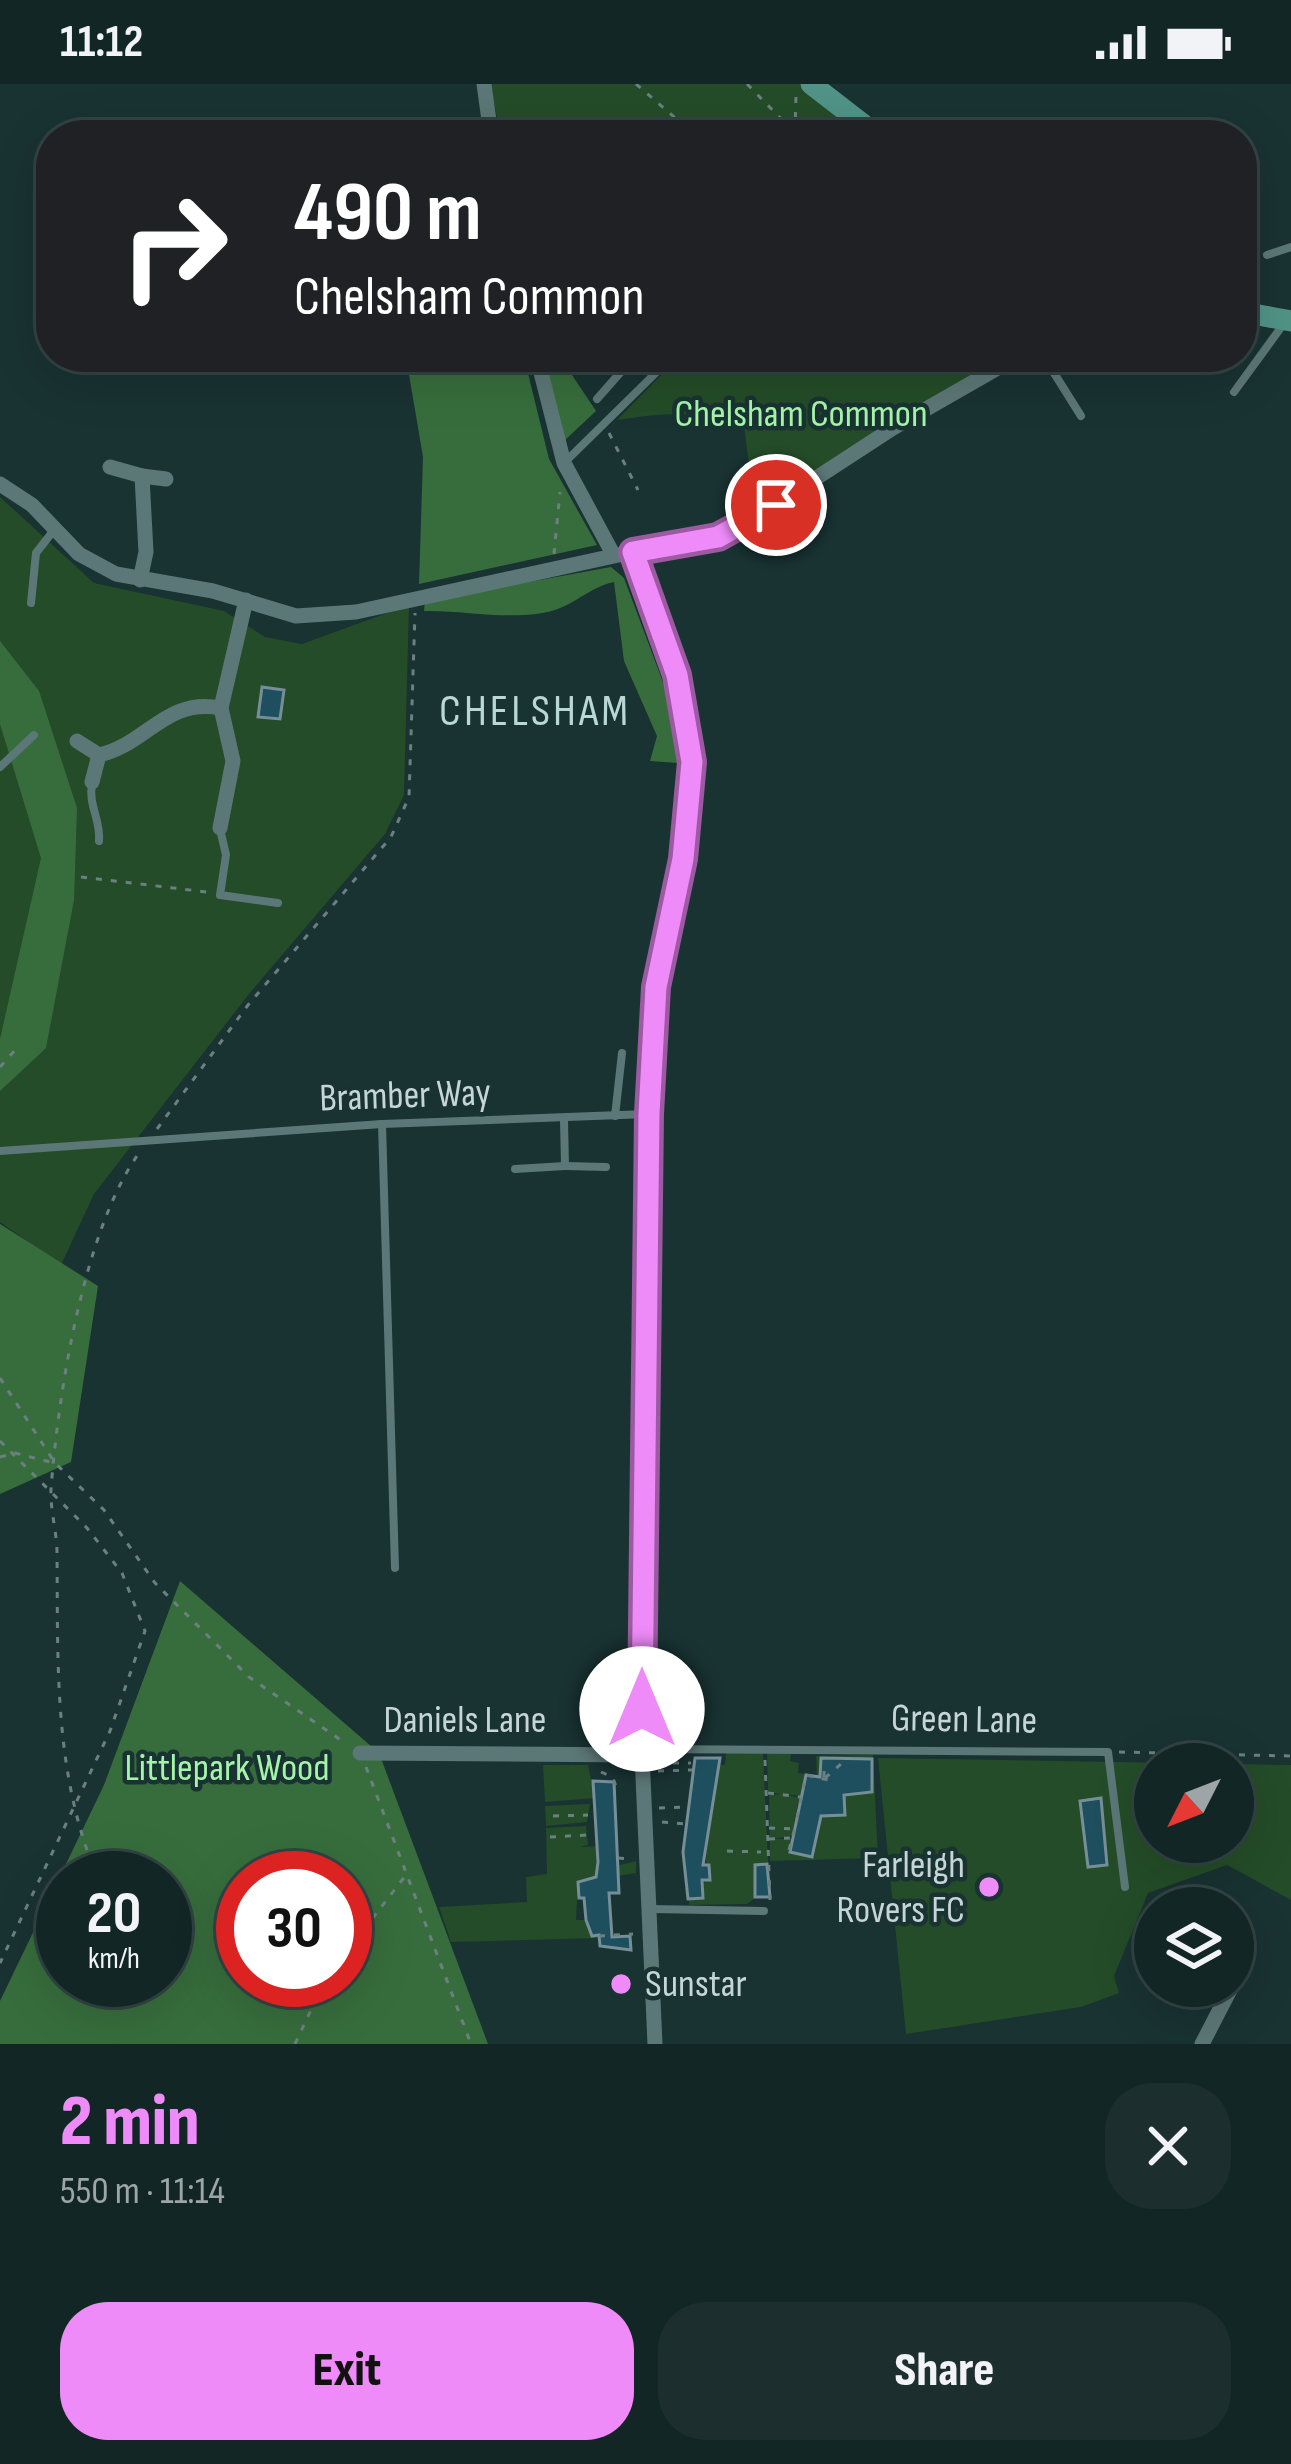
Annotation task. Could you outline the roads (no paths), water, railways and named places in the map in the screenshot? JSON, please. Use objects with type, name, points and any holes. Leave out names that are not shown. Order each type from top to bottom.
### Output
[{"type":"street","points":[[484,84],[488,120]]},
{"type":"street","points":[[811,84],[858,120]]},
{"type":"street","points":[[1257,315],[1288,321]]},
{"type":"street","points":[[541,372],[564,464],[613,554]]},
{"type":"street","points":[[0,484],[97,564],[140,580],[245,600],[296,616],[356,612],[555,563],[738,529],[893,428],[992,372]]},
{"type":"street","points":[[110,467],[166,479]]},
{"type":"street","points":[[140,580],[146,552],[142,476]]},
{"type":"street","points":[[633,552],[677,675],[692,762],[683,859],[656,987],[649,1114],[646,1759],[655,2044]]},
{"type":"street","points":[[220,828],[233,761],[221,708],[245,600]]},
{"type":"street","points":[[99,755],[131,742],[175,709],[201,704],[221,708]]},
{"type":"street","points":[[77,741],[99,755]]},
{"type":"street","points":[[92,782],[99,755]]},
{"type":"street","name":"Daniels Lane","points":[[360,1753],[646,1759]]},
{"type":"street","points":[[1202,2044],[1221,2007]]},
{"type":"lane","points":[[1267,255],[1291,247]]},
{"type":"lane","points":[[1257,362],[1288,321]]},
{"type":"lane","points":[[597,399],[621,372]]},
{"type":"lane","points":[[564,464],[658,372]]},
{"type":"lane","points":[[1054,372],[1081,416]]},
{"type":"lane","points":[[1234,392],[1249,372]]},
{"type":"lane","points":[[31,603],[36,553],[56,529]]},
{"type":"lane","points":[[0,767],[34,735]]},
{"type":"lane","points":[[92,782],[89,799],[101,823],[99,841]]},
{"type":"lane","points":[[220,828],[226,855],[220,895],[278,903]]},
{"type":"lane","points":[[615,1116],[622,1053]]},
{"type":"lane","name":"Bramber Way","points":[[0,1151],[382,1124],[649,1114]]},
{"type":"lane","points":[[564,1120],[565,1166]]},
{"type":"lane","points":[[382,1124],[395,1568]]},
{"type":"lane","points":[[515,1169],[606,1167]]},
{"type":"lane","name":"Green Lane","points":[[646,1759],[650,1745],[1108,1752],[1125,1887]]},
{"type":"lane","points":[[649,1909],[764,1911]]},
{"type":"place","name":"Farleigh Rovers FC","points":[[989,1887]]},
{"type":"place","name":"Sunstar","points":[[621,1984]]},
{"type":"district","name":"CHELSHAM","points":[[535,711]]},
{"type":"park label","name":"Chelsham Common","points":[[801,414]]},
{"type":"park label","name":"Littlepark Wood","points":[[227,1768]]}]
